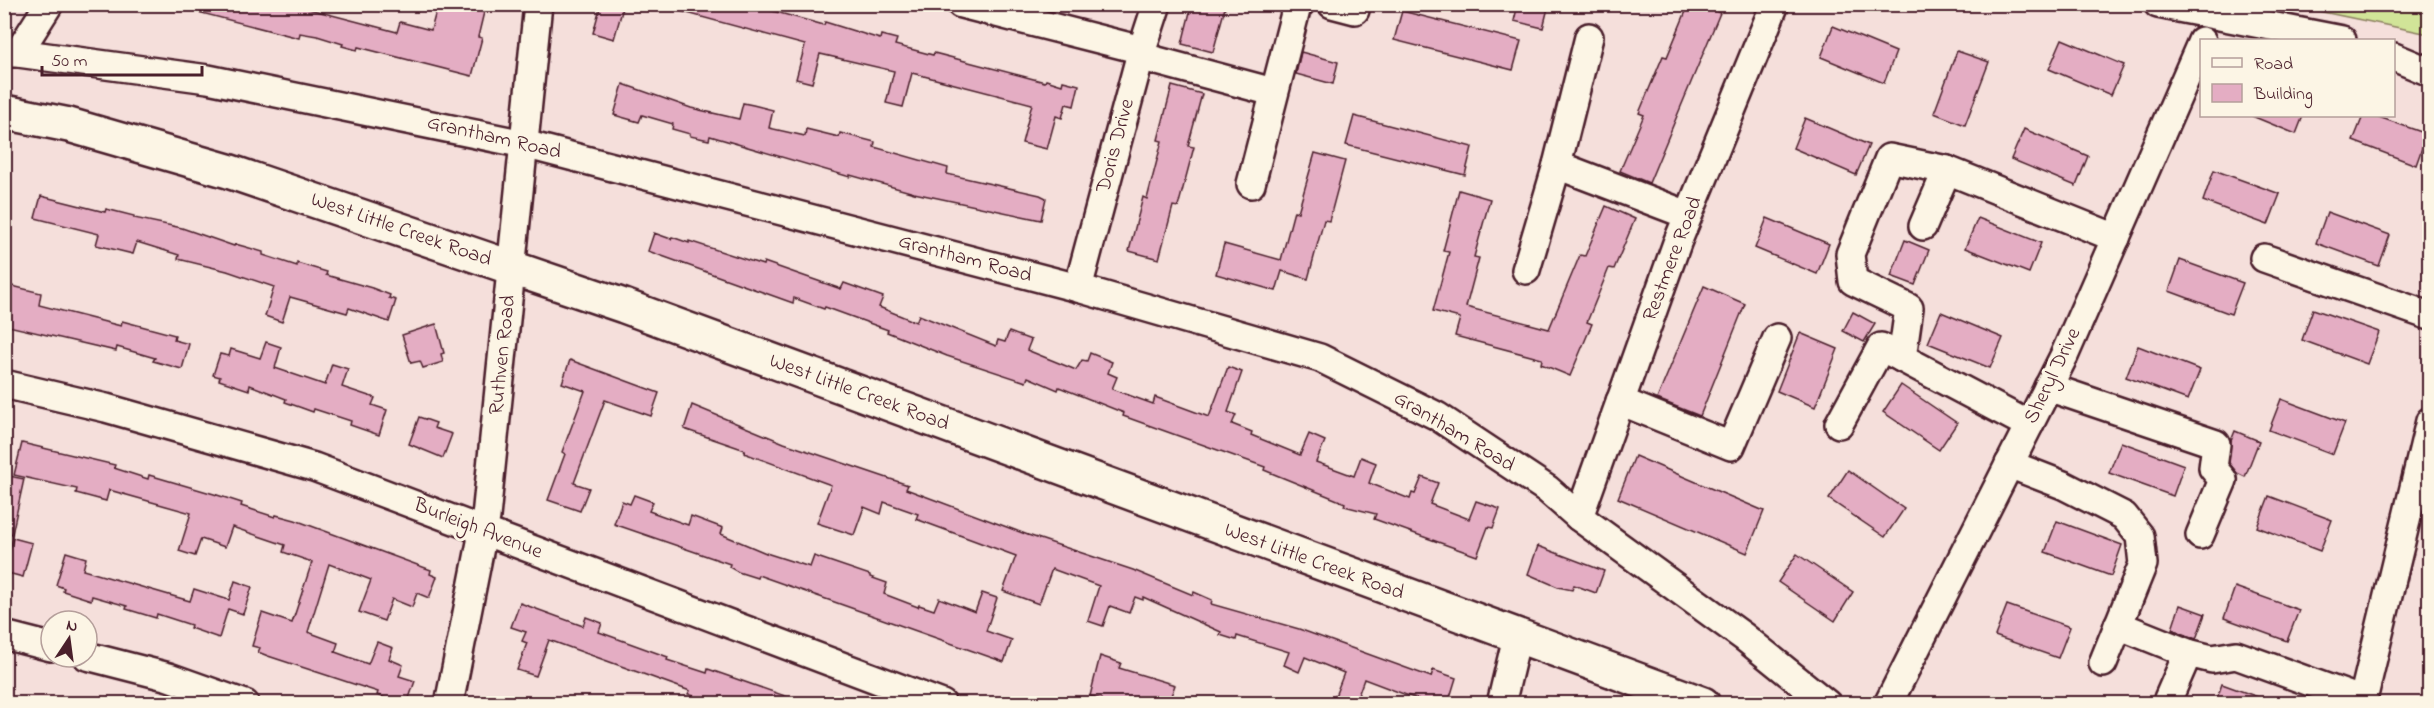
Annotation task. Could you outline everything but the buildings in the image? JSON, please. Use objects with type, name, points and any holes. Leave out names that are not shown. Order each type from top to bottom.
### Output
[{"type":"main road","name":"West Little Creek Road","points":[[4,112],[69,125],[228,171],[624,306],[1703,704]]},
{"type":"street","points":[[11,53],[49,4]]},
{"type":"street","name":"Ruthven Road","points":[[449,704],[483,531],[538,4]]},
{"type":"street","points":[[961,4],[1134,48],[1150,59],[1273,92]]},
{"type":"street","name":"Doris Drive","points":[[1078,288],[1141,53],[1157,4]]},
{"type":"street","points":[[1251,184],[1273,92],[1297,6],[1300,4]]},
{"type":"street","name":"Restmere Road","points":[[1579,517],[1688,216],[1775,4]]},
{"type":"street","points":[[2158,4],[2211,9],[2338,39]]},
{"type":"street","name":"Sheryl Drive","points":[[2203,39],[2211,9]]},
{"type":"street","points":[[1526,270],[1557,165],[1589,37]]},
{"type":"street","name":"Sheryl Drive","points":[[1888,704],[2064,356],[2200,46]]},
{"type":"street","name":"Grantham Road","points":[[11,53],[208,79],[524,144],[1078,288],[1320,358],[1437,416],[1547,489],[1579,517],[1744,637],[1827,704]]},
{"type":"street","points":[[2395,57],[2430,72]]},
{"type":"street","points":[[1902,358],[1909,309],[1853,281],[1850,254],[1889,158],[1947,170],[2116,238]]},
{"type":"street","points":[[1557,165],[1688,216]]},
{"type":"street","points":[[1923,226],[1947,170]]},
{"type":"street","points":[[2264,258],[2430,316]]},
{"type":"street","points":[[1620,401],[1731,446],[1777,338]]},
{"type":"street","points":[[1839,424],[1881,347],[2030,424]]},
{"type":"street","name":"Burleigh Avenue","points":[[4,384],[106,408],[314,467],[942,704]]},
{"type":"street","points":[[2048,387],[2216,444],[2213,468],[2223,480],[2200,535]]},
{"type":"street","points":[[2118,626],[2212,659],[2236,655],[2362,702],[2430,421]]},
{"type":"street","points":[[2009,464],[2063,485],[2124,516],[2140,536],[2143,564],[2103,663]]},
{"type":"street","points":[[4,635],[39,644]]},
{"type":"street","points":[[1501,704],[1517,637]]},
{"type":"street","points":[[2168,699],[2188,652]]},
{"type":"street","points":[[99,659],[169,677],[245,704]]},
{"type":"green space","points":[[2289,5],[2429,5],[2429,34]]}]
